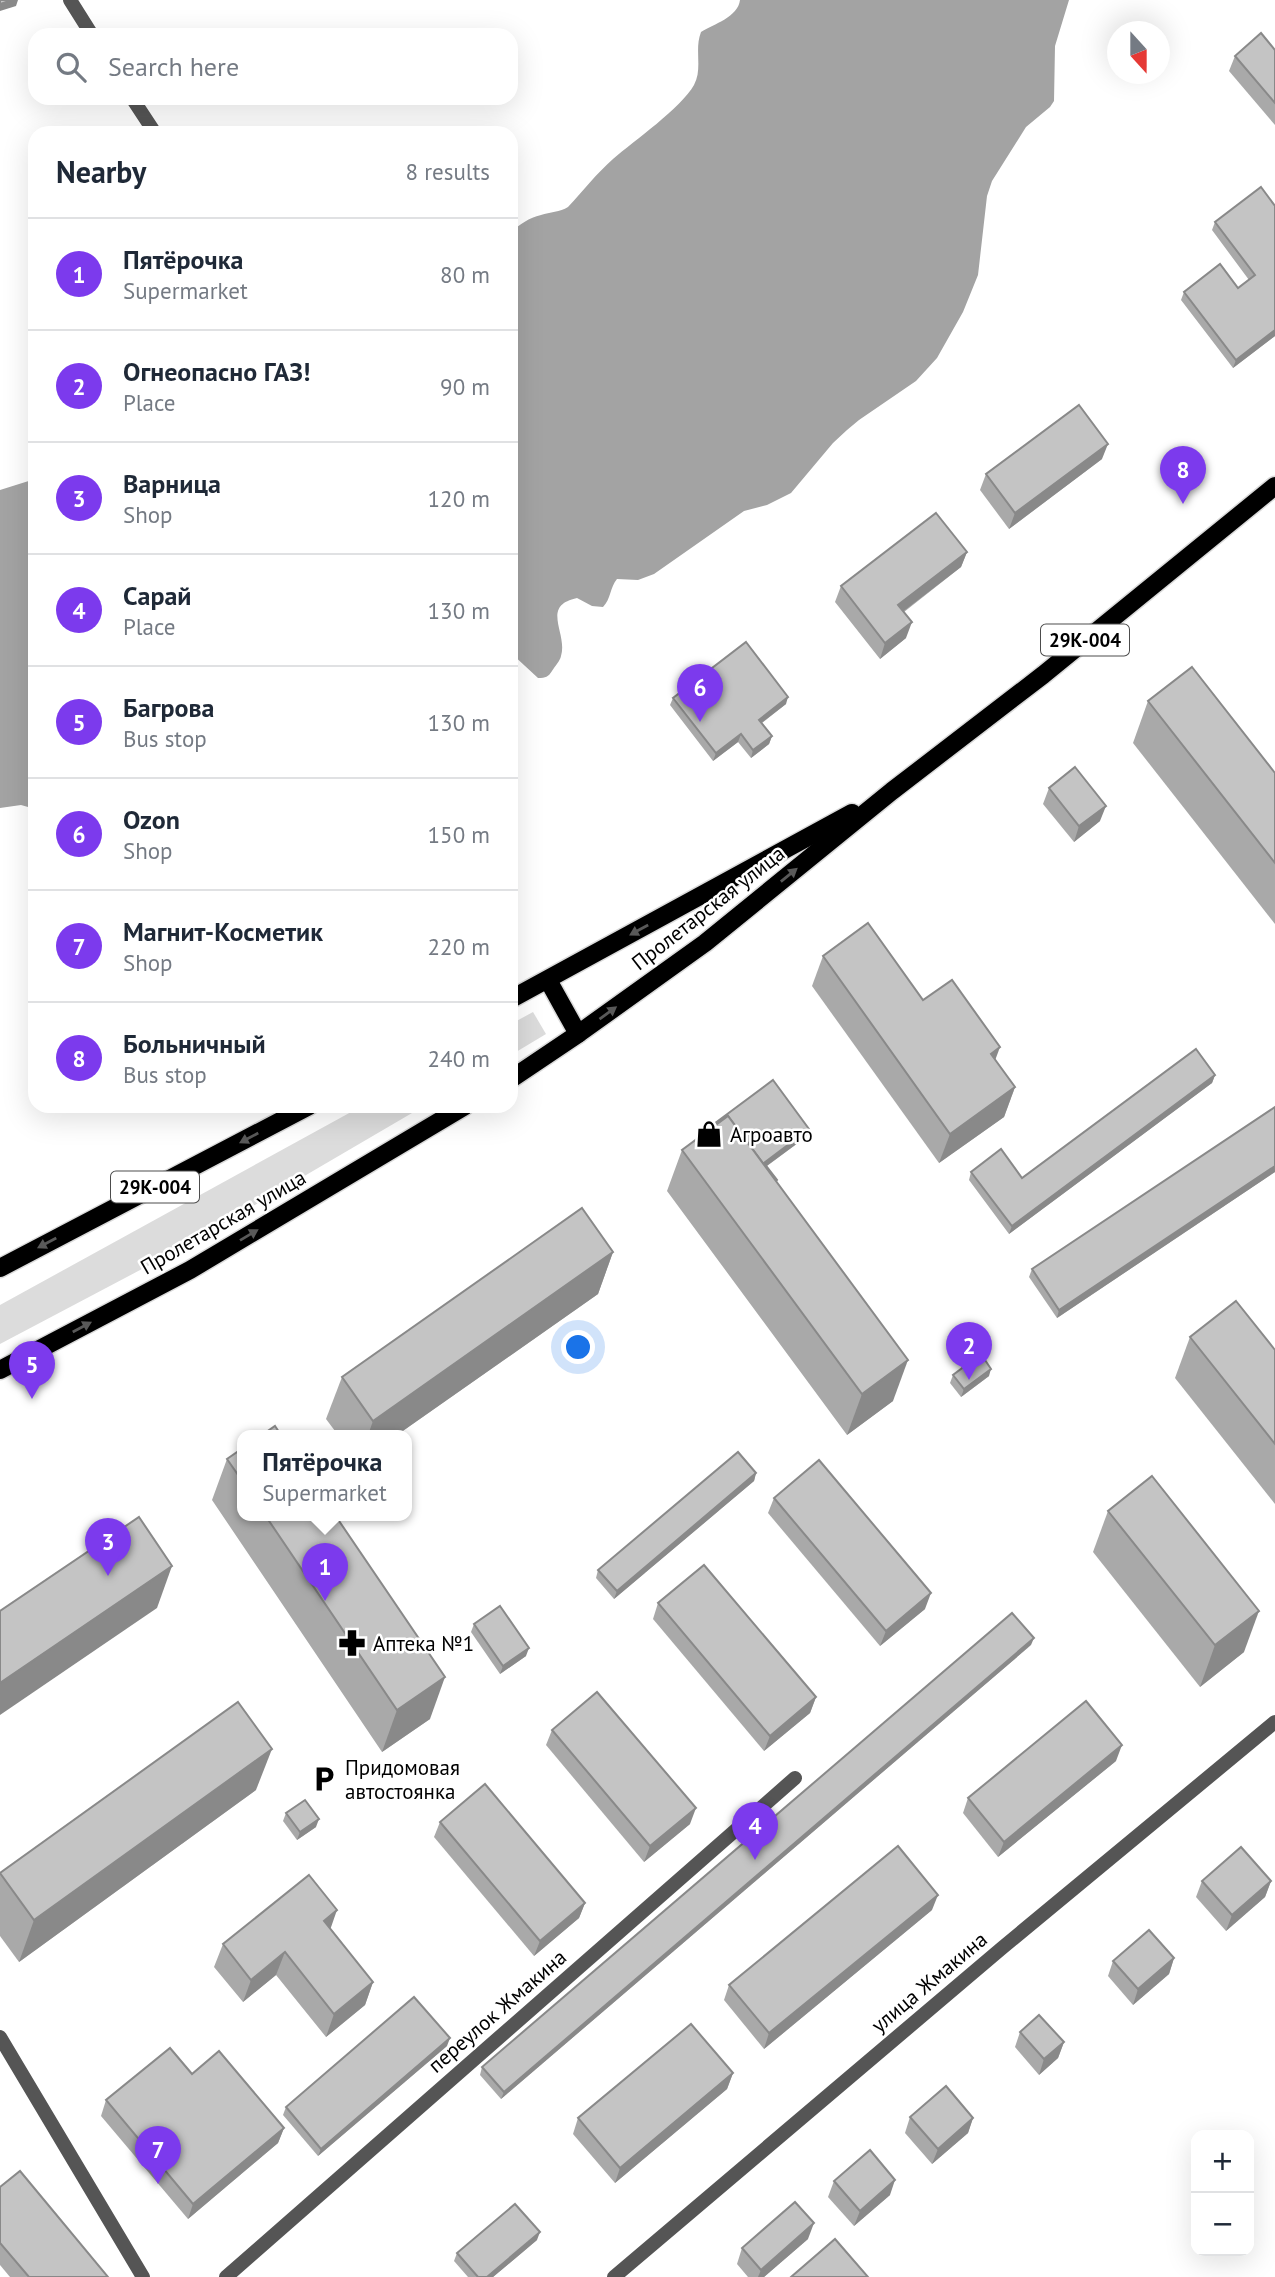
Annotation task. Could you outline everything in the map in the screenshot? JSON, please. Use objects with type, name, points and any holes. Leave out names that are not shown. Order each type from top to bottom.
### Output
[{"type":"main road","name":"Пролетарская улица","points":[[518,1074],[705,943],[892,791],[1043,675],[1275,486]]},
{"type":"main road","name":"Пролетарская улица","points":[[518,995],[892,791]]},
{"type":"main road","points":[[548,980],[578,1034]]},
{"type":"main road","name":"29К-004","points":[[0,1268],[296,1113]]},
{"type":"main road","name":"Пролетарская улица","points":[[0,1370],[190,1269],[453,1113]]},
{"type":"street","points":[[70,0],[88,28]]},
{"type":"street","points":[[137,105],[150,126]]},
{"type":"street","name":"улица Жмакина","points":[[614,2277],[1002,1948],[1275,1722]]},
{"type":"street","name":"переулок Жмакина","points":[[226,2277],[795,1778]]},
{"type":"street","points":[[0,2037],[144,2277]]},
{"type":"shaded area","points":[[740,0],[1069,0],[1055,46],[1054,101],[1026,127],[992,181],[987,196],[978,275],[963,312],[937,358],[916,381],[847,430],[791,493],[767,505],[744,511],[654,574],[638,580],[617,579],[603,607],[592,606],[577,598],[566,602],[560,607],[558,614],[562,647],[560,658],[548,676],[538,678],[518,659],[518,226],[533,218],[568,207],[607,164],[679,104],[697,79],[701,32],[719,23],[738,6]]},
{"type":"shaded area","points":[[28,481],[28,807],[21,805],[0,808],[0,490]]},
{"type":"shaded area","points":[[533,1012],[546,1034],[518,1051],[518,1020]]},
{"type":"shaded area","points":[[349,1113],[412,1113],[178,1250],[0,1344],[0,1305]]},
{"type":"building","points":[[1261,33],[1275,50],[1275,103],[1235,56]]},
{"type":"building","points":[[1261,187],[1275,206],[1275,330],[1236,360],[1184,292],[1220,264],[1238,288],[1255,275],[1215,222]]},
{"type":"building","points":[[1079,405],[1108,444],[1015,513],[986,474]]},
{"type":"building","points":[[936,513],[967,552],[898,605],[912,622],[885,643],[841,586]]},
{"type":"building","points":[[746,642],[788,697],[759,720],[772,736],[753,750],[741,734],[716,753],[673,698]]},
{"type":"building","points":[[1192,667],[1275,773],[1275,863],[1148,701]]},
{"type":"building","points":[[1075,767],[1106,806],[1079,826],[1049,788]]},
{"type":"building","points":[[868,923],[923,1000],[952,980],[1000,1047],[991,1054],[1015,1087],[950,1134],[823,956]]},
{"type":"building","points":[[1196,1049],[1215,1075],[1012,1226],[971,1172],[1001,1149],[1022,1178]]},
{"type":"building","points":[[773,1080],[809,1129],[764,1163],[776,1181],[728,1116],[703,1132]]},
{"type":"building","points":[[1275,1107],[1275,1166],[1059,1310],[1032,1269]]},
{"type":"building","points":[[728,1116],[908,1360],[862,1394],[682,1150]]},
{"type":"building","points":[[582,1208],[613,1252],[373,1421],[342,1377]]},
{"type":"building","points":[[1236,1301],[1275,1350],[1275,1444],[1190,1337]]},
{"type":"building","points":[[981,1354],[991,1369],[964,1389],[953,1375]]},
{"type":"building","points":[[237,1452],[237,1473],[227,1459]]},
{"type":"building","points":[[738,1452],[756,1473],[617,1591],[598,1570]]},
{"type":"building","points":[[819,1460],[931,1593],[886,1631],[774,1498]]},
{"type":"building","points":[[1152,1476],[1259,1611],[1215,1645],[1108,1511]]},
{"type":"building","points":[[139,1517],[172,1566],[0,1683],[0,1611]]},
{"type":"building","points":[[269,1521],[339,1521],[445,1677],[397,1710]]},
{"type":"building","points":[[704,1565],[816,1697],[770,1736],[658,1603]]},
{"type":"building","points":[[500,1606],[529,1648],[503,1666],[474,1624]]},
{"type":"building","points":[[1012,1613],[1034,1638],[504,2092],[482,2067]]},
{"type":"building","points":[[597,1692],[696,1808],[650,1846],[552,1730]]},
{"type":"building","points":[[1086,1701],[1122,1745],[1004,1842],[968,1798]]},
{"type":"building","points":[[238,1702],[272,1749],[34,1920],[0,1873]]},
{"type":"building","points":[[485,1784],[585,1903],[540,1941],[440,1822]]},
{"type":"building","points":[[305,1800],[319,1819],[300,1832],[286,1813]]},
{"type":"building","points":[[898,1846],[938,1895],[769,2033],[729,1985]]},
{"type":"building","points":[[1241,1847],[1271,1881],[1232,1915],[1202,1881]]},
{"type":"building","points":[[309,1875],[337,1910],[324,1921],[373,1982],[334,2014],[285,1952],[251,1980],[223,1944]]},
{"type":"building","points":[[1149,1930],[1174,1958],[1138,1989],[1113,1961]]},
{"type":"building","points":[[414,1997],[450,2038],[321,2149],[286,2107]]},
{"type":"building","points":[[1039,2015],[1064,2042],[1044,2059],[1020,2032]]},
{"type":"building","points":[[691,2024],[733,2073],[620,2168],[578,2118]]},
{"type":"building","points":[[170,2048],[192,2074],[219,2051],[284,2128],[193,2204],[106,2100]]},
{"type":"building","points":[[946,2086],[973,2118],[938,2149],[910,2117]]},
{"type":"building","points":[[870,2150],[895,2180],[860,2211],[834,2181]]},
{"type":"building","points":[[20,2171],[108,2277],[29,2277],[0,2243],[0,2187]]},
{"type":"building","points":[[795,2202],[814,2223],[761,2270],[742,2248]]},
{"type":"building","points":[[515,2204],[540,2232],[487,2277],[478,2277],[457,2253]]},
{"type":"building","points":[[835,2239],[868,2277],[791,2277]]},
{"type":"place","name":"Больничный","points":[[1183,504]]},
{"type":"place","name":"Ozon","points":[[700,722]]},
{"type":"place","name":"Агроавто","points":[[709,1134]]},
{"type":"place","name":"Огнеопасно ГАЗ!","points":[[969,1380]]},
{"type":"place","name":"Багрова","points":[[32,1399]]},
{"type":"place","name":"Варница","points":[[108,1576]]},
{"type":"place","name":"Пятёрочка","points":[[325,1601]]},
{"type":"place","name":"Аптека №1","points":[[352,1643]]},
{"type":"place","name":"Придомовая автостоянка","points":[[324,1779]]},
{"type":"place","name":"Сарай","points":[[755,1860]]},
{"type":"place","name":"Магнит-Косметик","points":[[158,2184]]}]
